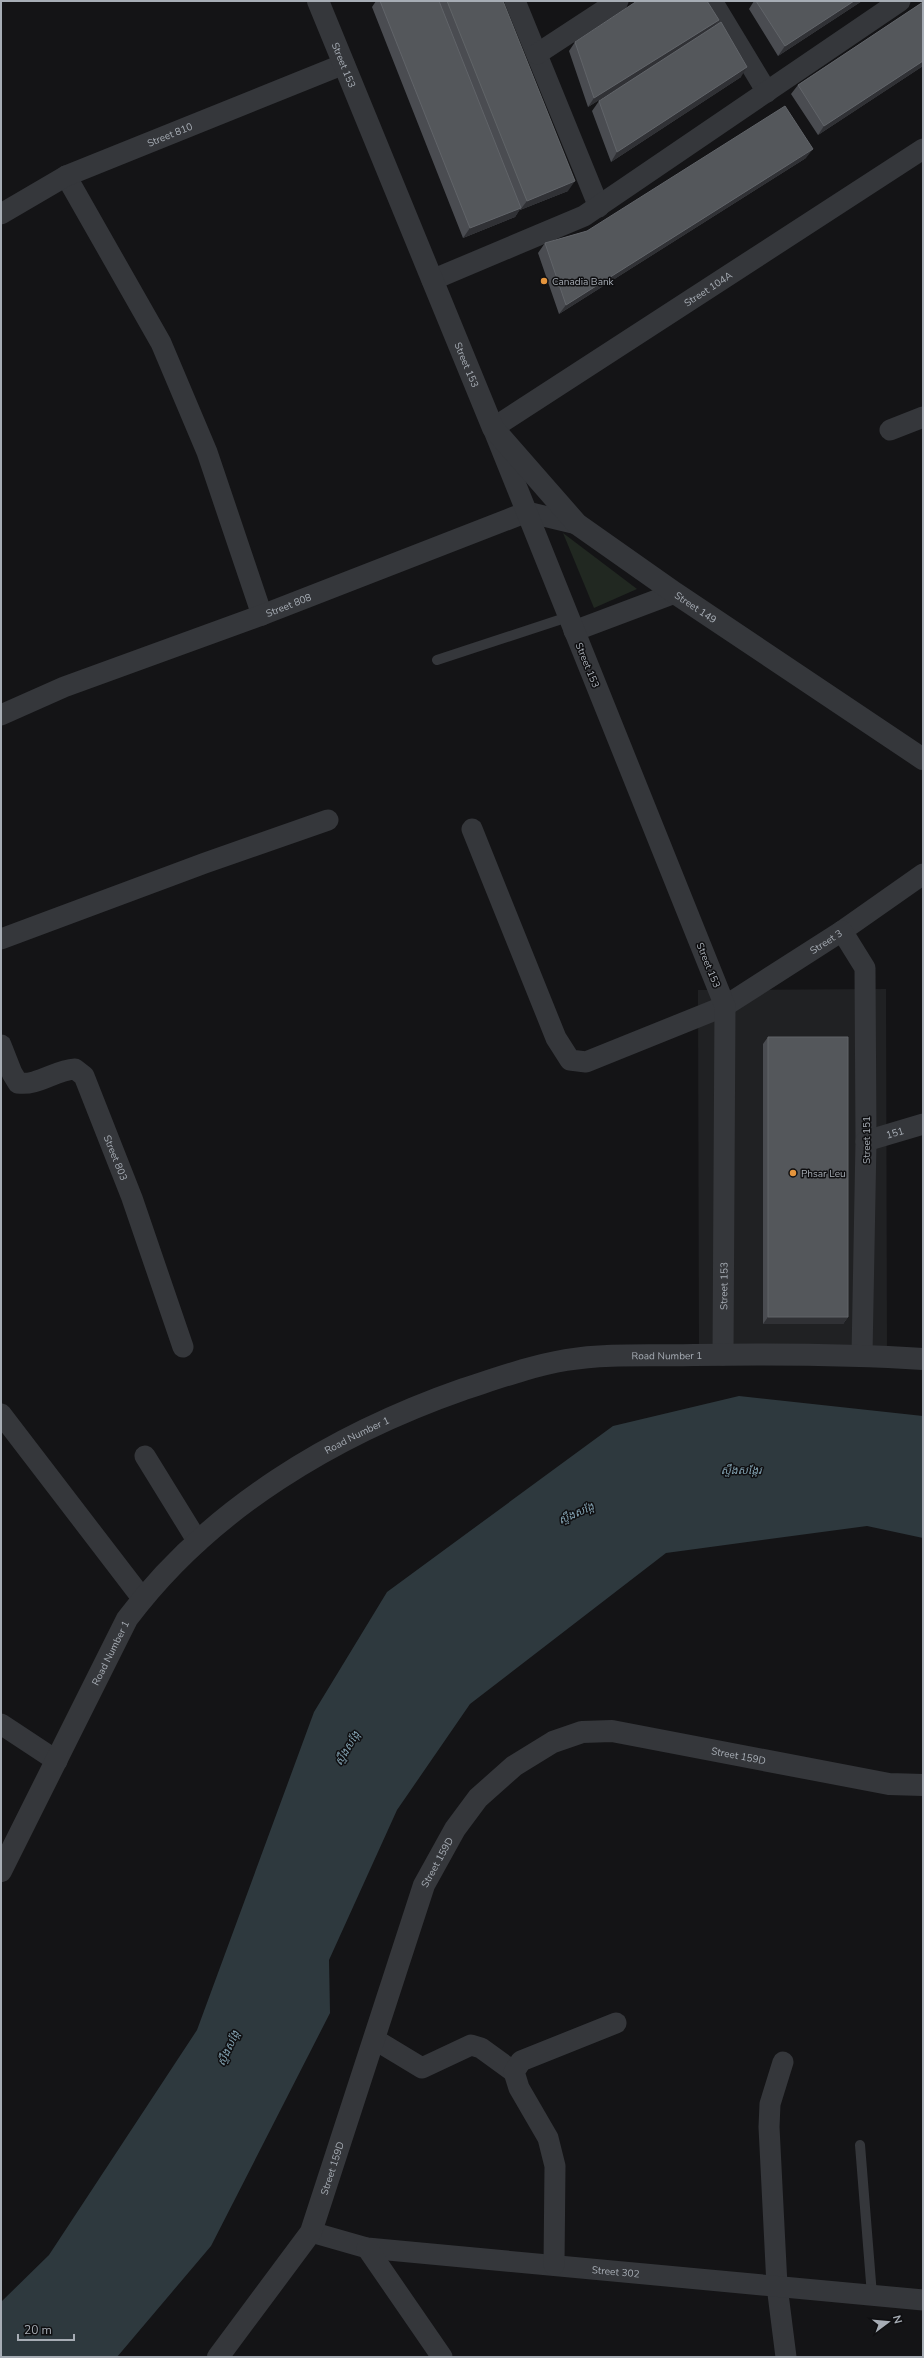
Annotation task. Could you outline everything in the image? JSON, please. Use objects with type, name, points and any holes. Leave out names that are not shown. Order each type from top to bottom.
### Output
[{"type":"street","points":[[515,1],[599,207]]},
{"type":"street","points":[[537,54],[618,1]]},
{"type":"street","points":[[712,1],[767,92]]},
{"type":"street","points":[[432,280],[584,216],[900,1]]},
{"type":"street","name":"Street 153","points":[[323,2],[344,64],[527,512],[725,1006],[723,1355]]},
{"type":"street","name":"Street 810","points":[[1,214],[66,176],[344,64]]},
{"type":"street","name":"Street 104A","points":[[493,428],[923,149]]},
{"type":"street","points":[[66,176],[161,343],[207,452],[262,615]]},
{"type":"street","points":[[890,430],[923,418]]},
{"type":"street","name":"Street 149","points":[[493,428],[577,524],[675,593],[923,759]]},
{"type":"street","points":[[527,512],[577,524]]},
{"type":"street","name":"Street 808","points":[[1,715],[64,687],[262,615],[527,512]]},
{"type":"street","points":[[571,624],[675,593]]},
{"type":"street","points":[[1,939],[205,863],[328,820]]},
{"type":"street","name":"Street 3","points":[[472,829],[556,1038],[570,1060],[586,1062],[725,1006],[842,931],[923,874]]},
{"type":"street","name":"Street 151","points":[[842,931],[865,968],[866,1142],[862,1355]]},
{"type":"street","name":"Street 803","points":[[1,1045],[12,1073],[18,1083],[28,1084],[63,1069],[75,1068],[84,1076],[132,1198],[183,1347]]},
{"type":"street","name":"151","points":[[866,1142],[923,1124]]},
{"type":"street","name":"Road Number 1","points":[[1,1871],[127,1619],[142,1598],[198,1542],[255,1494],[319,1454],[384,1420],[445,1396],[508,1374],[567,1360],[615,1356],[723,1355],[862,1355],[923,1359]]},
{"type":"street","points":[[1,1414],[142,1598]]},
{"type":"street","points":[[145,1456],[198,1542]]},
{"type":"street","points":[[1,1724],[57,1761]]},
{"type":"street","name":"Street 159D","points":[[218,2357],[311,2232],[424,1885],[442,1851],[478,1798],[514,1766],[553,1742],[582,1732],[612,1730],[889,1784],[923,1785]]},
{"type":"street","points":[[514,2072],[521,2061],[616,2023]]},
{"type":"street","points":[[374,2039],[422,2068],[471,2046],[481,2048],[514,2072],[519,2088],[548,2138],[554,2166],[554,2265]]},
{"type":"street","points":[[783,2062],[770,2104],[769,2127],[777,2286],[786,2357]]},
{"type":"street","name":"Street 302","points":[[311,2232],[367,2248],[923,2300]]},
{"type":"street","points":[[367,2248],[442,2357]]},
{"type":"lane","points":[[437,660],[571,624]]},
{"type":"lane","points":[[860,2145],[872,2295]]},
{"type":"shaded area","points":[[563,533],[637,589],[594,608]]},
{"type":"shaded area","name":"Phsar Leu","points":[[886,989],[887,1357],[699,1357],[698,990]]},
{"type":"water","name":"ស្ទឹងសង្កែរ","points":[[739,1396],[923,1416],[923,1538],[867,1526],[666,1553],[470,1704],[397,1810],[329,1960],[330,2013],[211,2246],[117,2357],[1,2357],[1,2302],[49,2255],[197,2030],[314,1712],[387,1592],[613,1426]]},
{"type":"building","points":[[380,1],[439,1],[521,208],[470,228]]},
{"type":"building","points":[[447,1],[503,1],[575,181],[527,201]]},
{"type":"building","points":[[637,1],[707,1],[719,20],[594,98],[575,42]]},
{"type":"building","points":[[756,1],[854,1],[785,46]]},
{"type":"building","points":[[923,2],[923,61],[824,126],[798,85]]},
{"type":"building","points":[[721,22],[747,67],[617,152],[599,101]]},
{"type":"building","points":[[785,106],[813,149],[566,305],[545,243],[587,231]]},
{"type":"building","points":[[768,1037],[848,1037],[848,1317],[768,1317]]},
{"type":"place","name":"Canadia Bank","points":[[544,281]]},
{"type":"place","name":"Phsar Leu","points":[[793,1173]]},
{"type":"water label","name":"ស្ទឹងសង្កែ","points":[[576,1513]]},
{"type":"water label","name":"ស្ទឹងសង្កែ","points":[[347,1748]]},
{"type":"water label","name":"ស្ទឹងសង្កែ","points":[[228,2048]]}]
